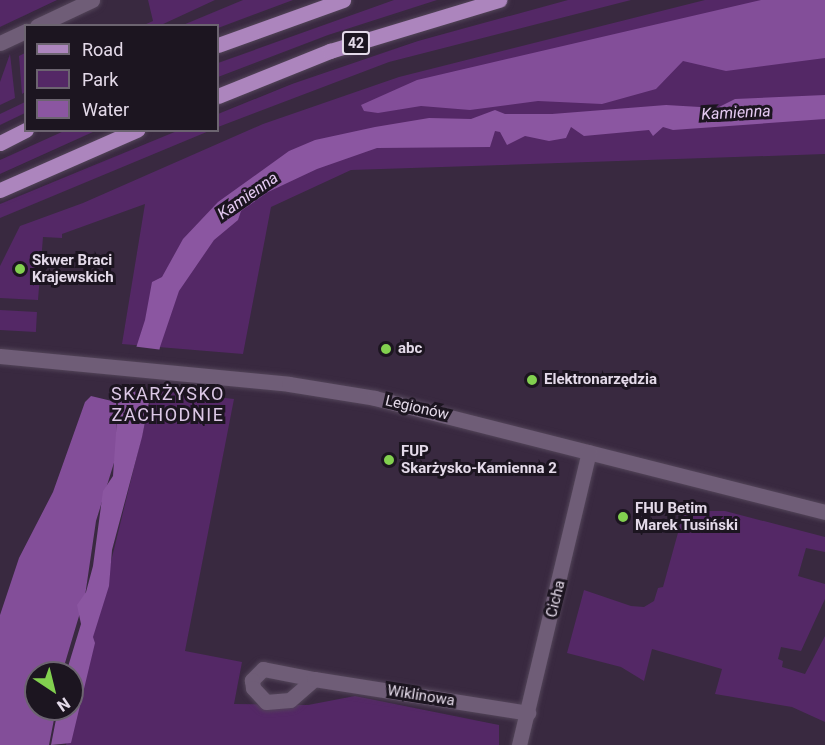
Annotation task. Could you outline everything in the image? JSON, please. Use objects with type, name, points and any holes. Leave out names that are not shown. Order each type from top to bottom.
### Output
[{"type":"main road","points":[[219,45],[343,0]]},
{"type":"main road","name":"42","points":[[219,96],[330,51],[498,0]]},
{"type":"main road","points":[[0,143],[24,131]]},
{"type":"main road","points":[[0,190],[131,132]]},
{"type":"street","points":[[41,24],[92,0]]},
{"type":"street","points":[[0,43],[24,32]]},
{"type":"street","name":"Legionów","points":[[0,356],[289,384],[421,407],[825,512]]},
{"type":"street","name":"Cicha","points":[[519,745],[590,452]]},
{"type":"street","name":"Wiklinowa","points":[[314,679],[528,713]]},
{"type":"green space","points":[[0,0],[57,0],[0,27]]},
{"type":"green space","points":[[148,0],[215,0],[163,24],[146,24],[153,21]]},
{"type":"green space","points":[[243,0],[293,0],[219,28],[219,24],[185,24]]},
{"type":"green space","points":[[394,0],[437,0],[328,35],[219,77],[219,63]]},
{"type":"green space","points":[[568,0],[631,0],[389,62],[219,127],[219,114],[292,84],[418,41]]},
{"type":"green space","points":[[705,0],[825,0],[825,154],[351,170],[271,207],[243,354],[122,344],[145,204],[62,234],[62,238],[43,237],[38,300],[0,298],[0,266],[20,226],[83,203],[263,124],[399,77]]},
{"type":"green space","points":[[10,54],[15,98],[0,105],[0,82]]},
{"type":"green space","points":[[24,54],[24,93],[22,94],[19,56]]},
{"type":"green space","points":[[24,102],[24,113],[0,125],[0,114]]},
{"type":"green space","points":[[62,132],[93,132],[0,174],[0,160]]},
{"type":"green space","points":[[175,132],[207,132],[0,218],[0,204]]},
{"type":"green space","points":[[0,310],[37,312],[36,332],[0,330]]},
{"type":"green space","points":[[153,390],[234,399],[185,651],[242,662],[234,704],[308,705],[355,696],[499,725],[499,745],[66,745],[72,721],[84,721],[84,672]]},
{"type":"green space","points":[[684,511],[725,511],[825,537],[825,552],[806,548],[798,576],[825,584],[825,599],[801,651],[781,647],[778,659],[783,661],[782,667],[805,674],[825,636],[825,722],[792,707],[715,694],[722,669],[652,649],[644,681],[621,667],[567,653],[584,590],[631,606],[644,607],[654,601],[658,588],[663,587]]},
{"type":"shaded area","points":[[761,0],[825,0],[825,58],[726,71],[683,61],[656,89],[602,104],[538,101],[470,110],[421,106],[378,113],[364,111],[361,105],[417,80]]},
{"type":"shaded area","points":[[91,396],[116,402],[117,453],[96,521],[85,596],[66,661],[24,661],[24,721],[54,721],[49,745],[0,745],[0,615],[19,558],[53,492],[85,402]]},
{"type":"water","name":"Kamienna","points":[[825,95],[825,119],[673,130],[663,127],[653,136],[649,130],[584,136],[571,127],[566,138],[549,141],[525,136],[507,145],[500,132],[495,131],[490,147],[377,148],[317,169],[268,192],[241,211],[238,220],[214,240],[179,291],[160,347],[142,437],[112,550],[109,586],[93,637],[95,643],[84,689],[84,661],[70,661],[81,624],[77,605],[86,592],[93,566],[103,491],[113,476],[118,404],[145,320],[152,282],[162,277],[183,239],[218,202],[289,151],[315,140],[375,127],[429,118],[471,119],[495,110],[505,114],[552,114],[666,105],[717,108],[735,99]]},
{"type":"water","points":[[56,721],[76,721],[71,743],[51,745]]},
{"type":"pier","points":[[131,346],[163,350],[154,394],[119,390]]},
{"type":"place","name":"Skwer Braci Krajewskich","points":[[20,269]]},
{"type":"place","name":"abc","points":[[386,349]]},
{"type":"place","name":"Elektronarzędzia","points":[[532,380]]},
{"type":"place","name":"FUP Skarżysko-Kamienna 2","points":[[389,460]]},
{"type":"place","name":"FHU Betim Marek Tusiński","points":[[623,517]]},
{"type":"district","name":"SKARŻYSKO ZACHODNIE","points":[[168,405]]}]
